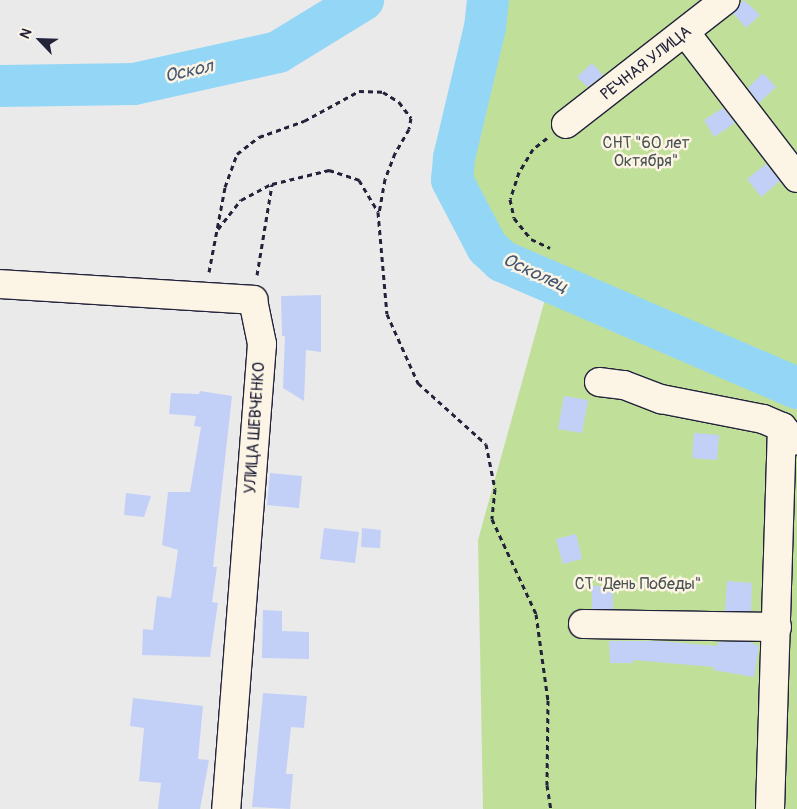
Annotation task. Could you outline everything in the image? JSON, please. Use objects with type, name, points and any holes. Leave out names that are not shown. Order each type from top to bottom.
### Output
[{"type":"street","name":"РЕЧНАЯ УЛИЦА","points":[[566,124],[725,0]]},
{"type":"street","points":[[685,32],[797,178]]},
{"type":"street","points":[[0,284],[252,300]]},
{"type":"street","name":"УЛИЦА ШЕВЧЕНКО","points":[[226,809],[262,344],[252,300]]},
{"type":"street","points":[[599,382],[624,385],[661,399],[763,418],[790,436],[777,627],[770,809]]},
{"type":"street","points":[[583,624],[777,627]]},
{"type":"path","points":[[203,297],[224,187],[237,154],[259,137],[304,121],[359,91],[383,92],[399,102],[411,118],[410,129],[385,179],[378,212],[387,314],[418,383],[486,444],[495,489],[492,519],[536,614],[548,700],[547,785],[551,809]]},
{"type":"path","points":[[550,248],[531,239],[514,218],[510,199],[519,172],[533,149],[566,124]]},
{"type":"path","points":[[216,233],[241,200],[272,184],[329,170],[359,180],[378,212]]},
{"type":"path","points":[[252,300],[272,184]]},
{"type":"green space","name":"СНТ \"60 лет Октября\"","points":[[494,0],[797,0],[797,381],[505,258],[481,227],[457,180]]},
{"type":"green space","name":"СТ \"День Победы\"","points":[[549,285],[797,393],[797,809],[483,809],[478,540]]},
{"type":"building","points":[[744,0],[760,15],[746,28],[733,13]]},
{"type":"building","points":[[592,63],[603,75],[588,87],[577,77]]},
{"type":"building","points":[[763,73],[776,87],[759,103],[748,88]]},
{"type":"building","points":[[723,108],[735,123],[714,137],[704,120]]},
{"type":"building","points":[[766,164],[780,181],[761,197],[747,179]]},
{"type":"building","points":[[321,295],[321,352],[306,350],[304,401],[283,388],[285,336],[282,336],[281,296]]},
{"type":"building","points":[[200,391],[232,396],[213,567],[217,567],[212,602],[218,603],[210,657],[142,655],[143,629],[153,630],[157,596],[171,598],[178,550],[162,545],[168,492],[190,492],[201,427],[194,426],[196,416],[169,414],[171,393],[199,394]]},
{"type":"building","points":[[564,396],[588,400],[582,433],[558,429]]},
{"type":"building","points":[[694,433],[719,435],[717,460],[692,458]]},
{"type":"building","points":[[270,473],[302,476],[299,508],[267,505]]},
{"type":"building","points":[[126,493],[151,496],[144,517],[124,515]]},
{"type":"building","points":[[324,528],[359,532],[355,563],[320,559]]},
{"type":"building","points":[[362,528],[381,530],[380,548],[361,547]]},
{"type":"building","points":[[576,534],[582,559],[563,564],[556,539]]},
{"type":"building","points":[[727,581],[752,583],[751,611],[725,611]]},
{"type":"building","points":[[592,586],[613,586],[613,609],[592,609]]},
{"type":"building","points":[[263,610],[282,611],[282,631],[309,632],[309,659],[262,658]]},
{"type":"building","points":[[609,641],[659,641],[717,646],[718,642],[749,642],[759,646],[754,677],[713,670],[714,667],[633,660],[633,663],[610,663]]},
{"type":"building","points":[[263,693],[307,696],[304,728],[291,727],[286,774],[293,774],[290,809],[252,807]]},
{"type":"building","points":[[133,698],[203,706],[198,759],[209,760],[200,809],[158,809],[161,783],[139,781],[144,728],[130,726]]},
{"type":"waterway","name":"Оскол","points":[[0,86],[134,84],[278,52],[363,0]]},
{"type":"waterway","name":"Осколец","points":[[488,0],[485,27],[454,158],[452,180],[487,247],[502,261],[797,388]]}]
